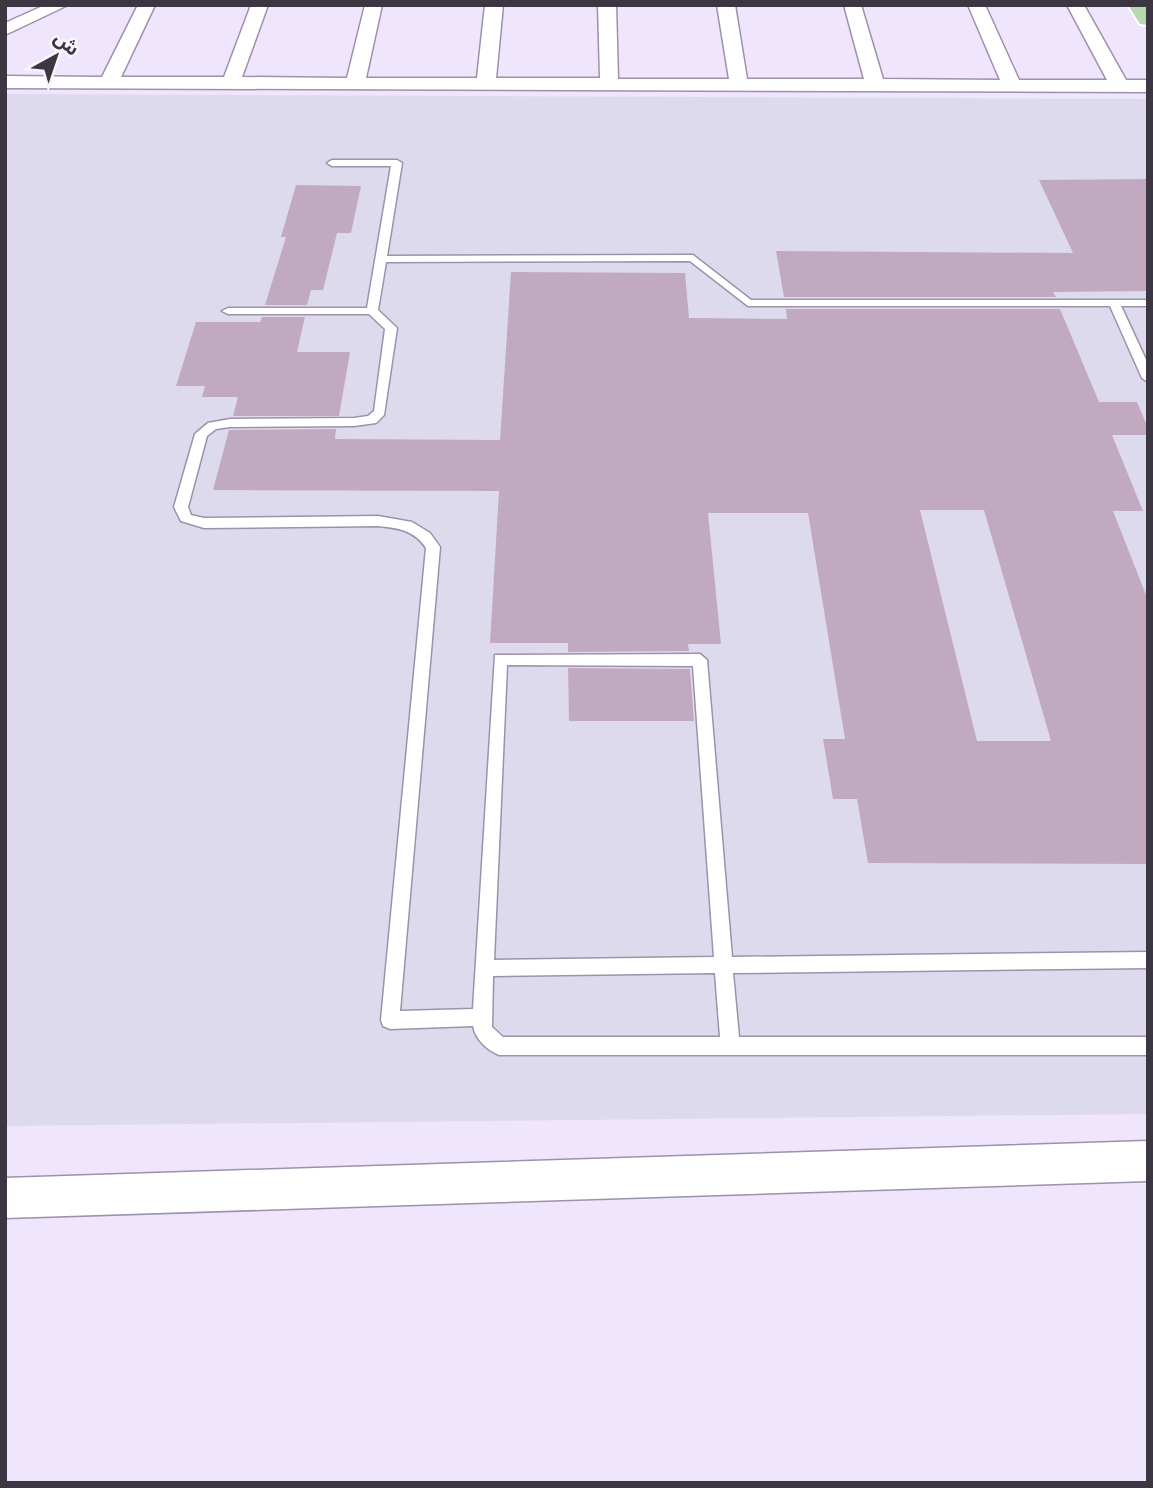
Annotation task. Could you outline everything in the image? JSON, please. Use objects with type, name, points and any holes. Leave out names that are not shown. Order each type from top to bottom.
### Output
[{"type":"main road","points":[[1138,5],[1148,19]]},
{"type":"street","points":[[5,16],[29,5]]},
{"type":"street","points":[[5,30],[60,5]]},
{"type":"street","points":[[109,82],[147,5]]},
{"type":"street","points":[[231,83],[260,5]]},
{"type":"street","points":[[355,83],[374,5]]},
{"type":"street","points":[[486,84],[494,5]]},
{"type":"street","points":[[607,5],[609,84]]},
{"type":"street","points":[[726,5],[739,85]]},
{"type":"street","points":[[852,5],[875,85]]},
{"type":"street","points":[[976,5],[1012,86]]},
{"type":"street","points":[[1075,5],[1120,87]]},
{"type":"street","points":[[5,82],[1148,86]]},
{"type":"street","points":[[5,1198],[1148,1161]]},
{"type":"lane","points":[[332,163],[397,163],[372,312]]},
{"type":"lane","points":[[381,259],[693,258],[748,303],[1148,303]]},
{"type":"lane","points":[[1114,303],[1148,378]]},
{"type":"lane","points":[[228,311],[372,312],[390,328],[380,412],[372,420],[230,423],[212,426],[201,434],[181,508],[186,518],[204,523],[378,521],[407,525],[425,536],[433,547],[390,1020],[482,1017]]},
{"type":"lane","points":[[730,1046],[700,660],[500,659],[482,1017],[483,1031],[499,1046],[730,1046],[1148,1046]]},
{"type":"lane","points":[[484,968],[1148,960]]},
{"type":"shaded area","points":[[5,94],[1148,99],[1148,1114],[5,1126]]},
{"type":"building","points":[[1148,179],[1148,291],[1053,292],[1056,297],[784,297],[776,251],[1073,253],[1039,180]]},
{"type":"building","points":[[296,185],[361,186],[351,233],[337,233],[323,290],[311,290],[307,305],[265,305],[286,237],[281,237]]},
{"type":"building","points":[[511,272],[685,273],[689,318],[787,319],[786,309],[1060,309],[1099,402],[1137,402],[1148,428],[1148,435],[1112,435],[1143,511],[1113,511],[1148,600],[1148,864],[868,863],[857,799],[833,799],[823,739],[845,739],[808,513],[708,513],[721,644],[688,644],[689,651],[568,652],[568,643],[490,643],[499,491],[213,490],[229,430],[336,429],[335,439],[500,440]],"holes":[[[920,510],[984,510],[1051,741],[977,741]]]},
{"type":"building","points":[[262,317],[305,317],[297,352],[350,352],[339,416],[233,416],[238,397],[202,397],[205,386],[176,386],[196,322],[260,322]]},
{"type":"building","points":[[568,668],[690,669],[694,721],[569,721]]}]
